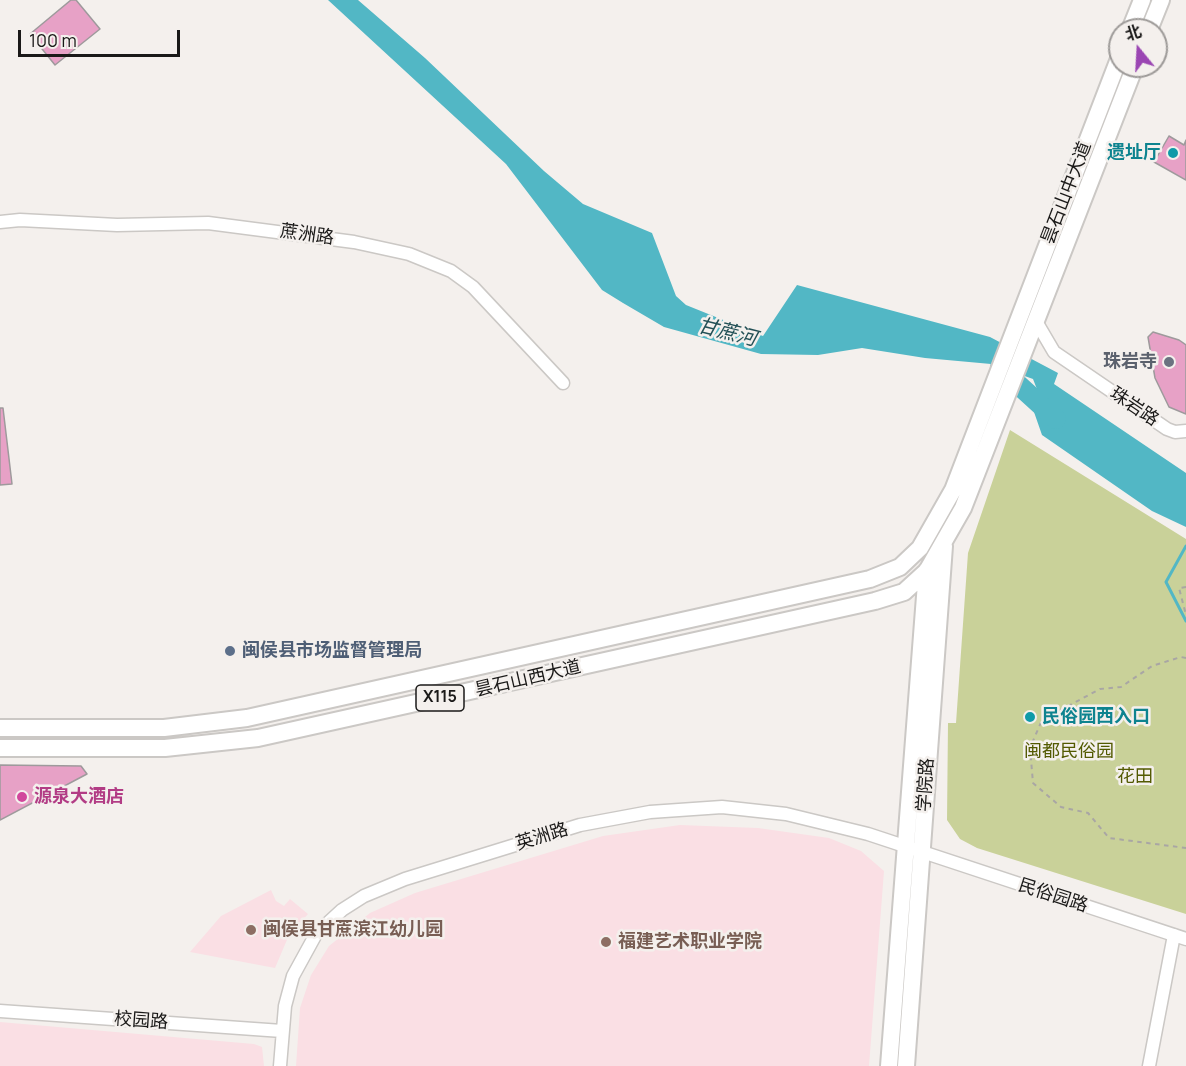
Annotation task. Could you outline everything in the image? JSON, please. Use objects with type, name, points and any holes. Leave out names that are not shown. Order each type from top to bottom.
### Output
[{"type":"main road","points":[[1135,18],[1142,0]]},
{"type":"main road","points":[[1154,18],[1161,0]]},
{"type":"main road","name":"昙石山中大道","points":[[947,503],[1111,78]]},
{"type":"main road","name":"昙石山中大道","points":[[1036,326],[1131,78]]},
{"type":"main road","name":"X115","points":[[927,572],[963,508],[1036,326]]},
{"type":"main road","name":"X115","points":[[928,536],[947,503]]},
{"type":"main road","name":"学院路","points":[[906,1066],[913,849],[947,503]]},
{"type":"main road","points":[[889,1066],[913,849],[928,536]]},
{"type":"main road","name":"昙石山西大道","points":[[0,728],[164,728],[247,718],[870,579],[907,562],[928,536]]},
{"type":"main road","name":"昙石山西大道","points":[[0,748],[165,748],[258,738],[875,602],[904,592],[927,572]]},
{"type":"street","name":"蔗洲路","points":[[0,222],[20,220],[126,226],[208,223],[354,242],[409,255],[451,271],[473,287],[563,383]]},
{"type":"street","name":"珠岩路","points":[[1036,326],[1054,352],[1167,429],[1175,432],[1186,431]]},
{"type":"street","name":"英洲路","points":[[280,1066],[287,995],[297,968],[316,934],[342,910],[364,896],[405,879],[580,825],[650,812],[735,808],[786,814],[913,849]]},
{"type":"street","name":"民俗园路","points":[[913,849],[1180,937]]},
{"type":"street","points":[[1149,1066],[1180,937]]},
{"type":"street","name":"校园路","points":[[0,1011],[282,1031]]},
{"type":"path","points":[[1186,587],[1179,588],[1186,615]]},
{"type":"path","points":[[1186,658],[1181,657],[1152,666],[1121,687],[1100,689],[1042,720],[1030,748],[1033,783],[1061,807],[1088,813],[1108,838],[1186,848]]},
{"type":"shaded area","name":"福建艺术职业学院","points":[[680,825],[758,828],[829,838],[861,851],[884,871],[869,1066],[296,1066],[300,1008],[311,975],[329,946],[370,913],[415,893],[603,836]]},
{"type":"shaded area","name":"闽侯县甘蔗滨江幼儿园","points":[[271,890],[276,901],[284,906],[290,899],[308,914],[289,935],[275,968],[190,952],[221,916]]},
{"type":"shaded area","points":[[0,1022],[254,1044],[262,1047],[264,1066],[0,1066]]},
{"type":"green space","name":"闽都民俗园","points":[[1010,430],[1186,539],[1186,914],[977,848],[960,839],[947,820],[948,723],[956,723],[968,553]]},
{"type":"water","points":[[328,0],[358,0],[425,58],[544,171],[583,204],[652,233],[676,296],[686,305],[763,336],[797,285],[990,337],[1058,373],[1054,384],[1186,473],[1186,527],[1152,511],[1042,435],[1034,412],[1040,397],[1033,379],[991,364],[925,358],[862,348],[818,355],[761,354],[664,327],[623,303],[602,290],[506,164]]},
{"type":"building","points":[[71,0],[76,0],[100,29],[55,65],[30,34]]},
{"type":"building","name":"遗址厅","points":[[1169,136],[1184,145],[1186,140],[1186,180],[1154,162]]},
{"type":"building","name":"珠岩寺","points":[[1153,332],[1179,340],[1186,345],[1186,414],[1169,407],[1155,378],[1148,337]]},
{"type":"building","points":[[0,408],[3,408],[12,484],[0,485]]},
{"type":"building","name":"源泉大酒店","points":[[0,765],[81,766],[87,774],[0,820]]},
{"type":"waterway","name":"甘蔗河","points":[[1000,368],[1056,419]]},
{"type":"waterway","points":[[1186,546],[1166,582],[1186,621]]},
{"type":"place","name":"遗址厅","points":[[1173,153]]},
{"type":"place","name":"珠岩寺","points":[[1169,362]]},
{"type":"place","name":"闽侯县市场监督管理局","points":[[230,651]]},
{"type":"place","name":"民俗园西入口","points":[[1030,717]]},
{"type":"place","name":"源泉大酒店","points":[[22,797]]},
{"type":"place","name":"闽侯县甘蔗滨江幼儿园","points":[[251,930]]},
{"type":"place","name":"福建艺术职业学院","points":[[606,942]]},
{"type":"park label","name":"花田","points":[[1135,777]]}]
